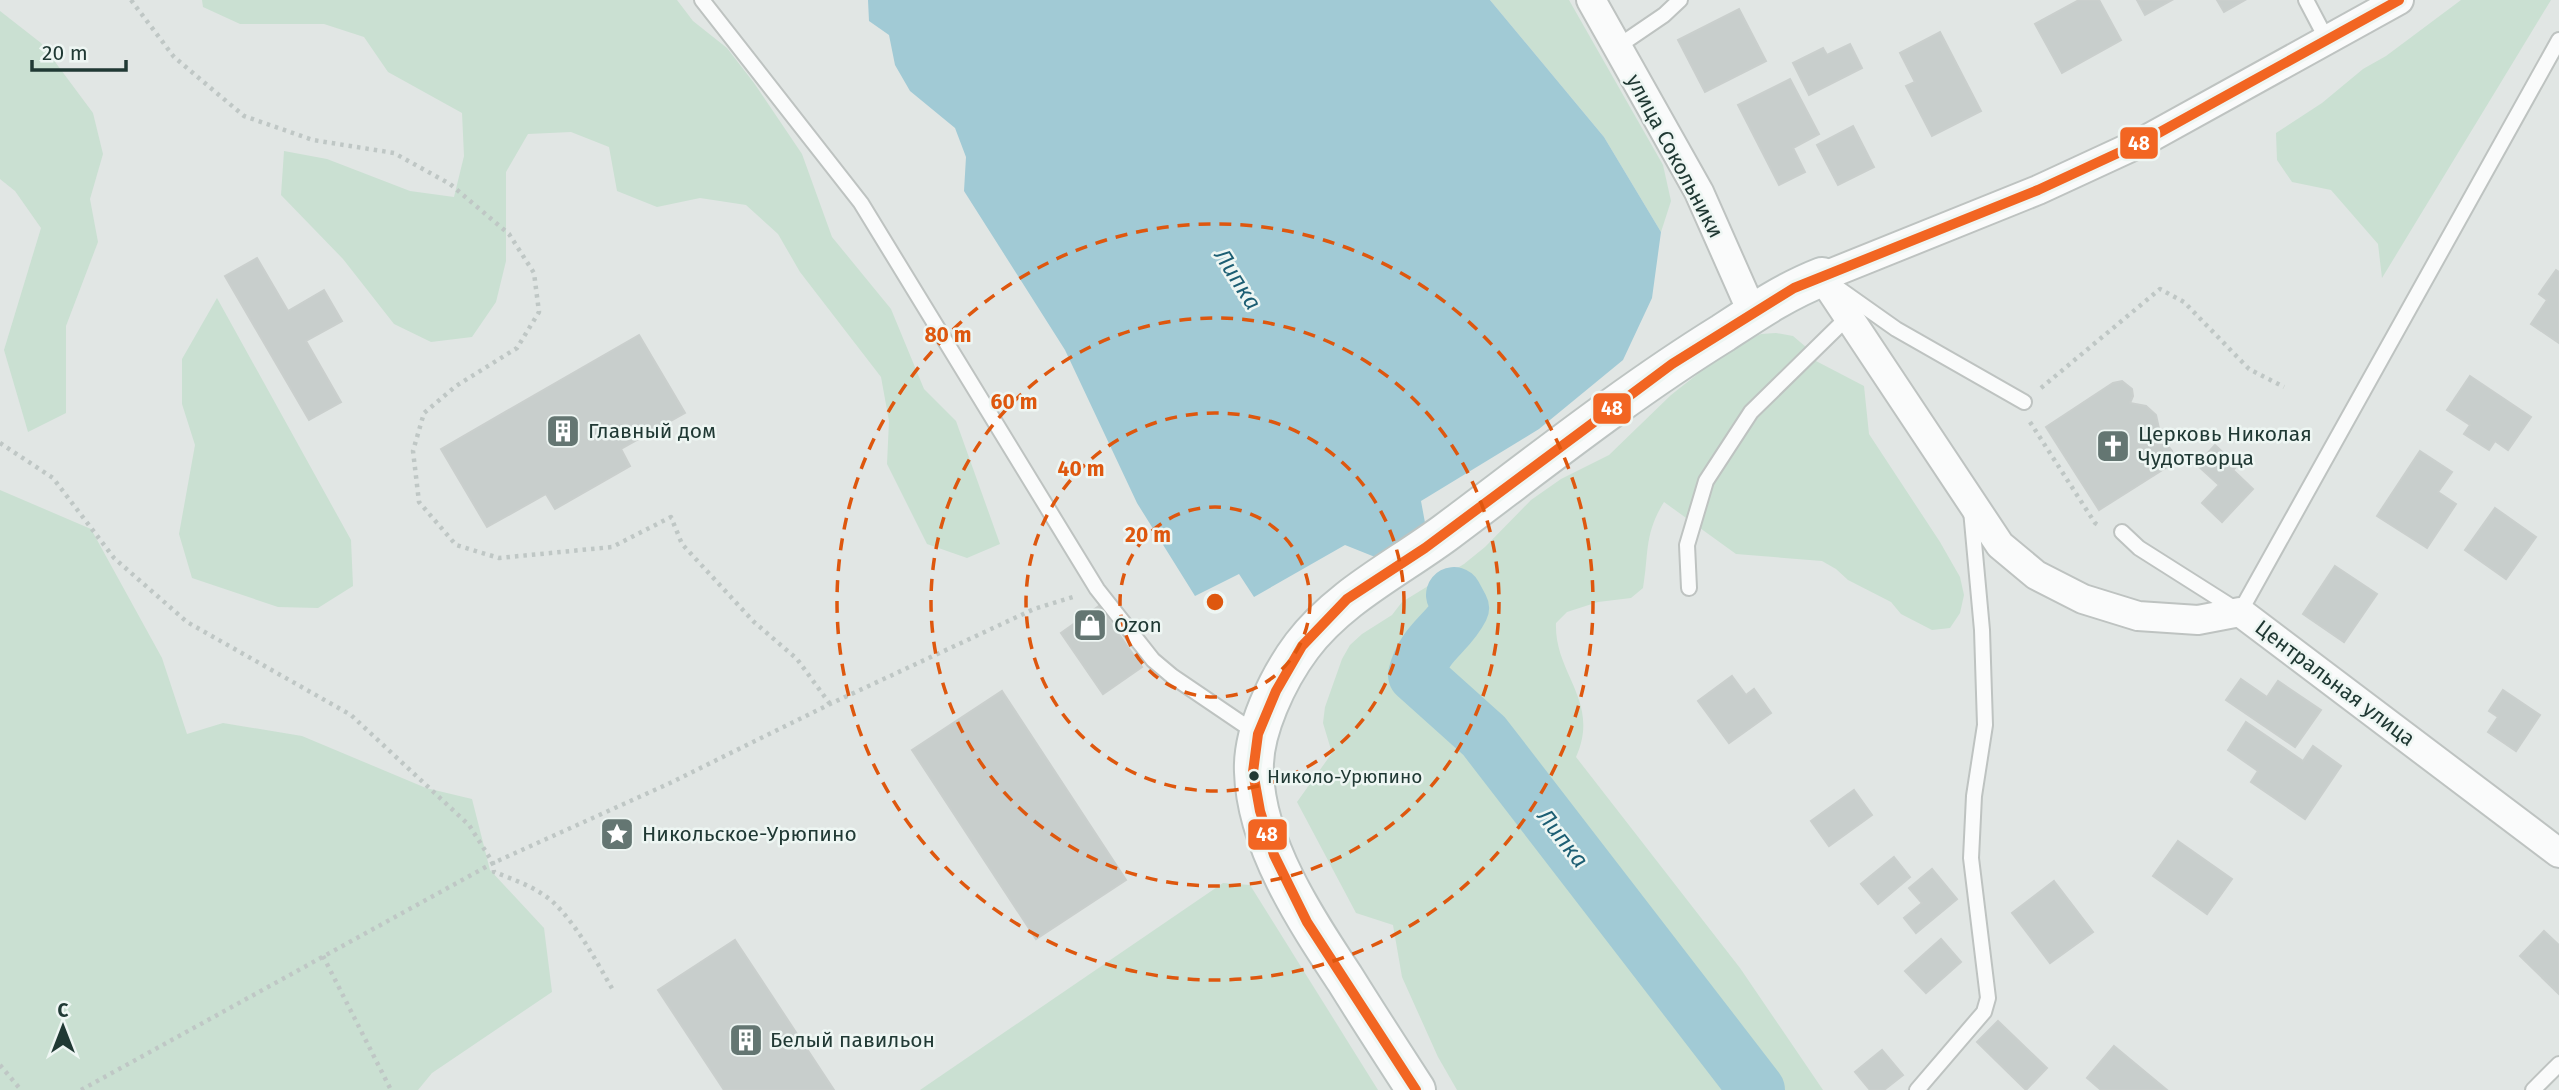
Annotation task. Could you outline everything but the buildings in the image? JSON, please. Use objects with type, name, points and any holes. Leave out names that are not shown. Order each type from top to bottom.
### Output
[{"type":"street","name":"улица Сокольники","points":[[1591,0],[1699,192],[1752,314]]},
{"type":"street","points":[[1416,1090],[1307,922],[1274,855],[1260,811],[1254,772],[1258,734],[1276,691],[1302,646],[1347,599],[1425,548],[1672,364],[1794,288],[2038,190],[2144,141],[2399,0]]},
{"type":"street","name":"Центральная улица","points":[[1822,277],[2000,545],[2036,575],[2083,599],[2138,616],[2198,620],[2240,611],[2559,853]]},
{"type":"lane","points":[[702,0],[861,203],[1097,589],[1153,660],[1172,676],[1258,734]]},
{"type":"lane","points":[[1617,47],[1681,0]]},
{"type":"lane","points":[[2306,0],[2328,40]]},
{"type":"lane","points":[[2122,532],[2139,548],[2240,611],[2559,40]]},
{"type":"lane","points":[[1822,277],[1896,329],[2024,402]]},
{"type":"lane","points":[[1689,588],[1687,545],[1706,481],[1751,412],[1848,317]]},
{"type":"lane","points":[[1917,1090],[1984,1012],[1988,998],[1971,858],[1974,796],[1985,725],[1982,630],[1970,502]]},
{"type":"lane","points":[[2533,1090],[2559,1064]]},
{"type":"path","points":[[131,0],[174,57],[244,116],[313,140],[394,153],[450,184],[509,234],[534,273],[539,312],[516,348],[456,386],[424,414],[413,452],[419,502],[456,545],[499,558],[612,547],[671,517],[682,544],[754,622],[797,659],[830,704]]},
{"type":"path","points":[[2122,532],[2110,532],[2095,523],[2024,413],[2024,402],[2160,289],[2184,302],[2249,369],[2284,387]]},
{"type":"path","points":[[0,443],[53,478],[114,558],[187,622],[351,715],[469,825],[493,863],[494,872],[525,884],[556,904],[583,940],[613,990]]},
{"type":"path","points":[[81,1090],[493,863],[668,784],[830,704],[1034,609],[1097,589]]},
{"type":"path","points":[[323,956],[391,1090]]},
{"type":"path","points":[[0,1065],[21,1090]]},
{"type":"green space","points":[[202,0],[677,0],[693,21],[727,48],[802,154],[832,237],[891,309],[924,389],[956,421],[1000,544],[967,558],[927,544],[887,464],[889,421],[881,377],[800,272],[778,234],[746,205],[700,198],[657,207],[617,191],[609,147],[571,132],[528,134],[506,172],[506,261],[496,302],[472,337],[431,342],[394,324],[343,259],[281,195],[284,151],[327,159],[410,191],[454,197],[464,156],[462,113],[388,72],[364,37],[324,24],[240,24],[203,7]]},
{"type":"green space","points":[[1490,0],[1569,0],[1663,165],[1671,201],[1661,232],[1604,137]]},
{"type":"green space","points":[[2461,0],[2551,0],[2382,278],[2378,244],[2331,190],[2292,182],[2277,160],[2276,133],[2322,103],[2363,69],[2386,56]]},
{"type":"green space","points":[[0,11],[41,43],[93,113],[103,154],[90,199],[98,242],[66,326],[66,413],[28,432],[4,350],[41,228],[15,191],[0,179]]},
{"type":"green space","points":[[217,298],[351,540],[353,586],[318,608],[278,607],[192,578],[179,534],[195,445],[182,404],[182,359]]},
{"type":"green space","points":[[1761,334],[1793,336],[1806,347],[1816,361],[1864,386],[1869,434],[1960,577],[1964,595],[1960,613],[1950,628],[1932,630],[1901,614],[1891,602],[1848,580],[1822,561],[1736,554],[1664,502],[1650,534],[1643,588],[1631,598],[1598,602],[1567,612],[1556,623],[1557,641],[1580,703],[1583,720],[1582,737],[1576,757],[1740,968],[1823,1090],[1457,1090],[1438,1057],[1402,977],[1393,925],[1356,913],[1297,802],[1332,753],[1323,723],[1325,707],[1342,659],[1350,645],[1392,615],[1402,602],[1464,564],[1485,547],[1531,500],[1561,479],[1609,455],[1671,395],[1728,350]]},
{"type":"green space","points":[[0,490],[91,529],[162,658],[187,734],[223,723],[302,736],[426,788],[472,799],[490,870],[544,928],[552,992],[432,1073],[418,1090],[0,1090]]},
{"type":"green space","points":[[1223,883],[1250,885],[1378,1090],[920,1090]]},
{"type":"water","points":[[868,0],[1490,0],[1604,137],[1661,232],[1652,298],[1623,360],[1539,429],[1421,501],[1426,528],[1380,559],[1345,545],[1254,597],[1239,574],[1195,596],[1137,503],[1065,350],[964,191],[966,157],[955,128],[910,91],[895,65],[889,35],[869,21]]},
{"type":"waterway","name":"Липка","points":[[1454,595],[1461,608],[1450,625],[1430,646],[1416,675],[1484,736],[1757,1090]]},
{"type":"transit line","name":"48","points":[[1416,1090],[1307,922],[1274,855],[1260,811],[1253,772],[1258,734],[1276,691],[1302,646],[1347,599],[1425,548],[1672,364],[1794,288],[2038,190],[2144,141],[2399,0]]},
{"type":"place","name":"Главный дом","points":[[563,431]]},
{"type":"place","name":"Церковь Николая Чудотворца","points":[[2113,446]]},
{"type":"place","name":"Ozon","points":[[1090,625]]},
{"type":"place","name":"Николо-Урюпино","points":[[1254,776]]},
{"type":"place","name":"Никольское-Урюпино","points":[[617,834]]},
{"type":"place","name":"Белый павильон","points":[[746,1040]]}]
